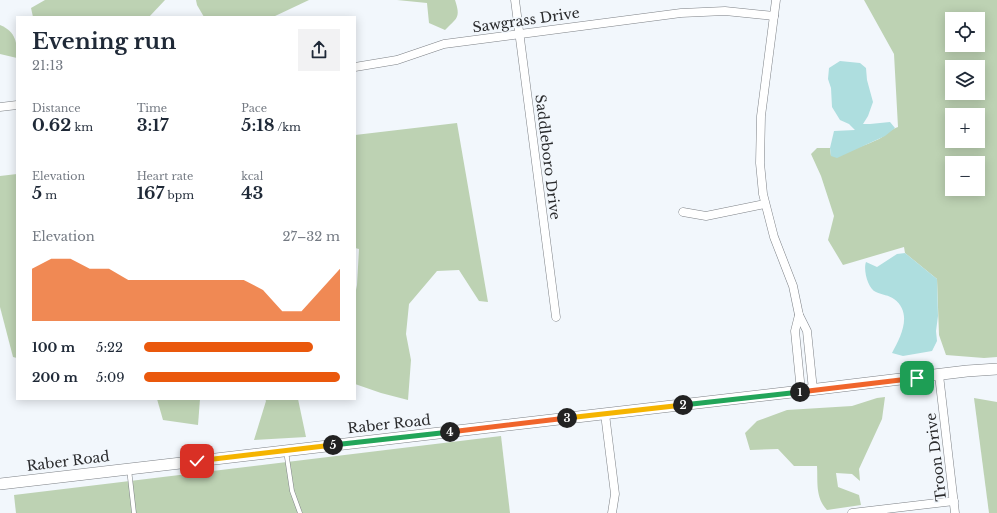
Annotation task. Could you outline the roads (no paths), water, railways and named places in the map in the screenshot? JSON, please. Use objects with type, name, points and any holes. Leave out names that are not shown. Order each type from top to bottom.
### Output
[{"type":"street","name":"Saddleboro Drive","points":[[515,0],[556,317]]},
{"type":"street","points":[[776,0],[761,116],[760,163],[765,204],[774,237],[793,286],[799,315],[807,331],[813,390]]},
{"type":"street","name":"Sawgrass Drive","points":[[356,66],[397,60],[444,44],[681,13],[725,11],[774,16]]},
{"type":"street","points":[[0,107],[16,106]]},
{"type":"street","points":[[683,212],[706,216],[765,204]]},
{"type":"street","points":[[799,315],[795,331],[801,391]]},
{"type":"street","name":"Raber Road","points":[[0,484],[967,371],[997,369]]},
{"type":"street","name":"Troon Drive","points":[[939,375],[955,513]]},
{"type":"street","points":[[605,414],[615,494],[612,513]]},
{"type":"street","points":[[852,513],[954,502]]},
{"type":"lane","points":[[286,451],[292,491],[300,513]]},
{"type":"lane","points":[[129,469],[134,513]]},
{"type":"water","points":[[840,61],[860,63],[866,68],[867,80],[873,102],[868,116],[863,124],[890,122],[895,128],[885,136],[837,158],[831,156],[830,148],[834,131],[855,130],[849,124],[840,120],[832,107],[831,88],[828,79],[829,68]]},
{"type":"water","points":[[905,253],[937,279],[938,316],[936,331],[937,341],[932,351],[903,356],[892,353],[902,333],[904,325],[903,311],[894,299],[873,290],[867,279],[865,265],[866,262],[877,267],[897,254]]}]
